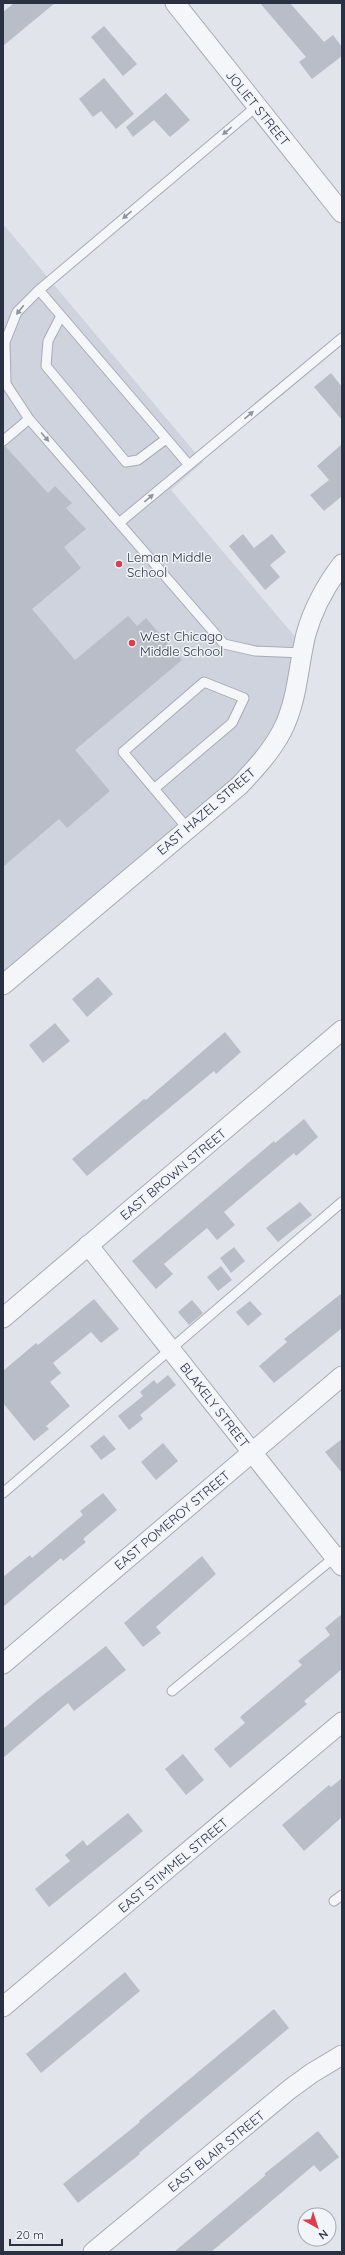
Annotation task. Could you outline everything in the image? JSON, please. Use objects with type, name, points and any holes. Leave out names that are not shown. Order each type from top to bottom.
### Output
[{"type":"street","name":"JOLIET STREET","points":[[174,3],[342,213]]},
{"type":"street","name":"EAST HAZEL STREET","points":[[3,985],[239,786],[271,749],[282,730],[292,704],[312,616],[332,577],[342,564]]},
{"type":"street","name":"EAST BROWN STREET","points":[[3,1318],[342,1030]]},
{"type":"street","name":"BLAKELY STREET","points":[[88,1246],[252,1452],[340,1558]]},
{"type":"street","name":"EAST POMEROY STREET","points":[[3,1664],[342,1376]]},
{"type":"street","name":"EAST STIMMEL STREET","points":[[3,2007],[342,1722]]},
{"type":"street","name":"EAST BLAIR STREET","points":[[93,2252],[290,2089],[342,2055]]},
{"type":"lane","points":[[257,106],[39,290],[17,312],[5,342],[6,384],[29,419],[224,644],[255,651],[303,653]]},
{"type":"lane","points":[[39,290],[189,465]]},
{"type":"lane","points":[[61,316],[48,341],[46,366],[126,462],[138,460],[166,439]]},
{"type":"lane","points":[[119,523],[342,338]]},
{"type":"lane","points":[[3,441],[29,419]]},
{"type":"lane","points":[[154,789],[232,723],[244,698],[204,682],[122,752],[188,829]]},
{"type":"lane","points":[[3,1492],[342,1202]]},
{"type":"lane","points":[[172,1691],[340,1558]]},
{"type":"lane","points":[[334,1902],[342,1895]]},
{"type":"shaded area","name":"Leman Middle School","points":[[3,224],[203,462],[171,490],[297,639],[285,704],[266,744],[233,782],[3,975]]},
{"type":"building","points":[[14,3],[55,3],[3,46],[3,12]]},
{"type":"building","points":[[260,3],[290,3],[324,42],[333,35],[342,47],[342,56],[312,79],[299,62],[306,57]]},
{"type":"building","points":[[104,26],[137,64],[123,76],[91,37]]},
{"type":"building","points":[[104,78],[134,114],[116,129],[101,111],[93,117],[79,99]]},
{"type":"building","points":[[166,93],[190,120],[170,137],[154,120],[133,137],[126,127]]},
{"type":"building","points":[[331,373],[342,387],[342,420],[314,387]]},
{"type":"building","points":[[342,444],[342,496],[324,511],[310,495],[329,480],[317,466]]},
{"type":"building","name":"West Chicago Middle School","points":[[5,446],[48,493],[55,486],[72,503],[66,508],[86,529],[64,547],[81,568],[32,609],[75,660],[128,616],[137,626],[146,618],[182,660],[75,750],[110,791],[67,828],[59,819],[3,867],[3,447]]},
{"type":"building","points":[[243,534],[254,548],[272,534],[286,552],[270,565],[280,577],[265,590],[229,546]]},
{"type":"building","points":[[98,977],[113,994],[87,1017],[72,999]]},
{"type":"building","points":[[55,1023],[70,1041],[43,1063],[29,1045]]},
{"type":"building","points":[[225,1032],[241,1052],[216,1074],[214,1071],[87,1176],[72,1159],[144,1099],[146,1100]]},
{"type":"building","points":[[304,1119],[318,1137],[296,1156],[294,1153],[224,1212],[235,1225],[217,1240],[207,1228],[164,1264],[173,1274],[156,1289],[132,1261],[274,1141],[275,1143]]},
{"type":"building","points":[[300,1202],[312,1215],[278,1242],[266,1228]]},
{"type":"building","points":[[234,1247],[245,1261],[231,1273],[220,1258]]},
{"type":"building","points":[[221,1266],[232,1280],[218,1291],[207,1277]]},
{"type":"building","points":[[342,1293],[342,1328],[274,1383],[259,1366],[287,1342],[284,1339]]},
{"type":"building","points":[[94,1299],[119,1329],[101,1343],[91,1332],[53,1363],[61,1373],[50,1382],[70,1406],[46,1426],[49,1429],[34,1441],[3,1403],[3,1371],[36,1343],[38,1345]]},
{"type":"building","points":[[192,1300],[203,1313],[189,1325],[178,1312]]},
{"type":"building","points":[[250,1301],[262,1314],[248,1326],[236,1312]]},
{"type":"building","points":[[168,1375],[176,1385],[140,1415],[143,1419],[129,1430],[118,1416],[143,1396],[140,1392],[154,1380],[157,1384]]},
{"type":"building","points":[[104,1435],[116,1449],[101,1460],[90,1446]]},
{"type":"building","points":[[342,1439],[342,1473],[325,1452]]},
{"type":"building","points":[[163,1443],[178,1461],[156,1480],[141,1462]]},
{"type":"building","points":[[103,1493],[117,1510],[83,1539],[86,1542],[63,1561],[61,1558],[3,1607],[3,1577],[30,1555],[32,1558],[83,1515],[80,1511]]},
{"type":"building","points":[[202,1556],[216,1574],[156,1627],[161,1633],[143,1647],[124,1623]]},
{"type":"building","points":[[342,1614],[342,1669],[304,1701],[307,1704],[230,1768],[214,1749],[245,1723],[240,1717],[302,1665],[298,1661],[330,1635],[325,1628]]},
{"type":"building","points":[[106,1646],[126,1670],[74,1711],[68,1703],[3,1758],[3,1729],[38,1699]]},
{"type":"building","points":[[183,1754],[204,1780],[186,1795],[165,1769]]},
{"type":"building","points":[[342,1778],[342,1817],[304,1851],[282,1825],[329,1785],[331,1787]]},
{"type":"building","points":[[128,1813],[143,1831],[49,1907],[35,1889],[70,1861],[65,1855],[83,1840],[87,1846]]},
{"type":"building","points":[[125,1972],[140,1991],[41,2073],[26,2054]]},
{"type":"building","points":[[274,2009],[289,2028],[139,2153],[140,2154],[78,2203],[63,2184],[140,2122],[139,2121]]},
{"type":"building","points":[[318,2131],[339,2157],[320,2172],[314,2165],[211,2252],[174,2252],[266,2175],[264,2174]]},
{"type":"place","name":"Leman Middle School","points":[[119,564]]},
{"type":"place","name":"West Chicago Middle School","points":[[132,643]]}]
